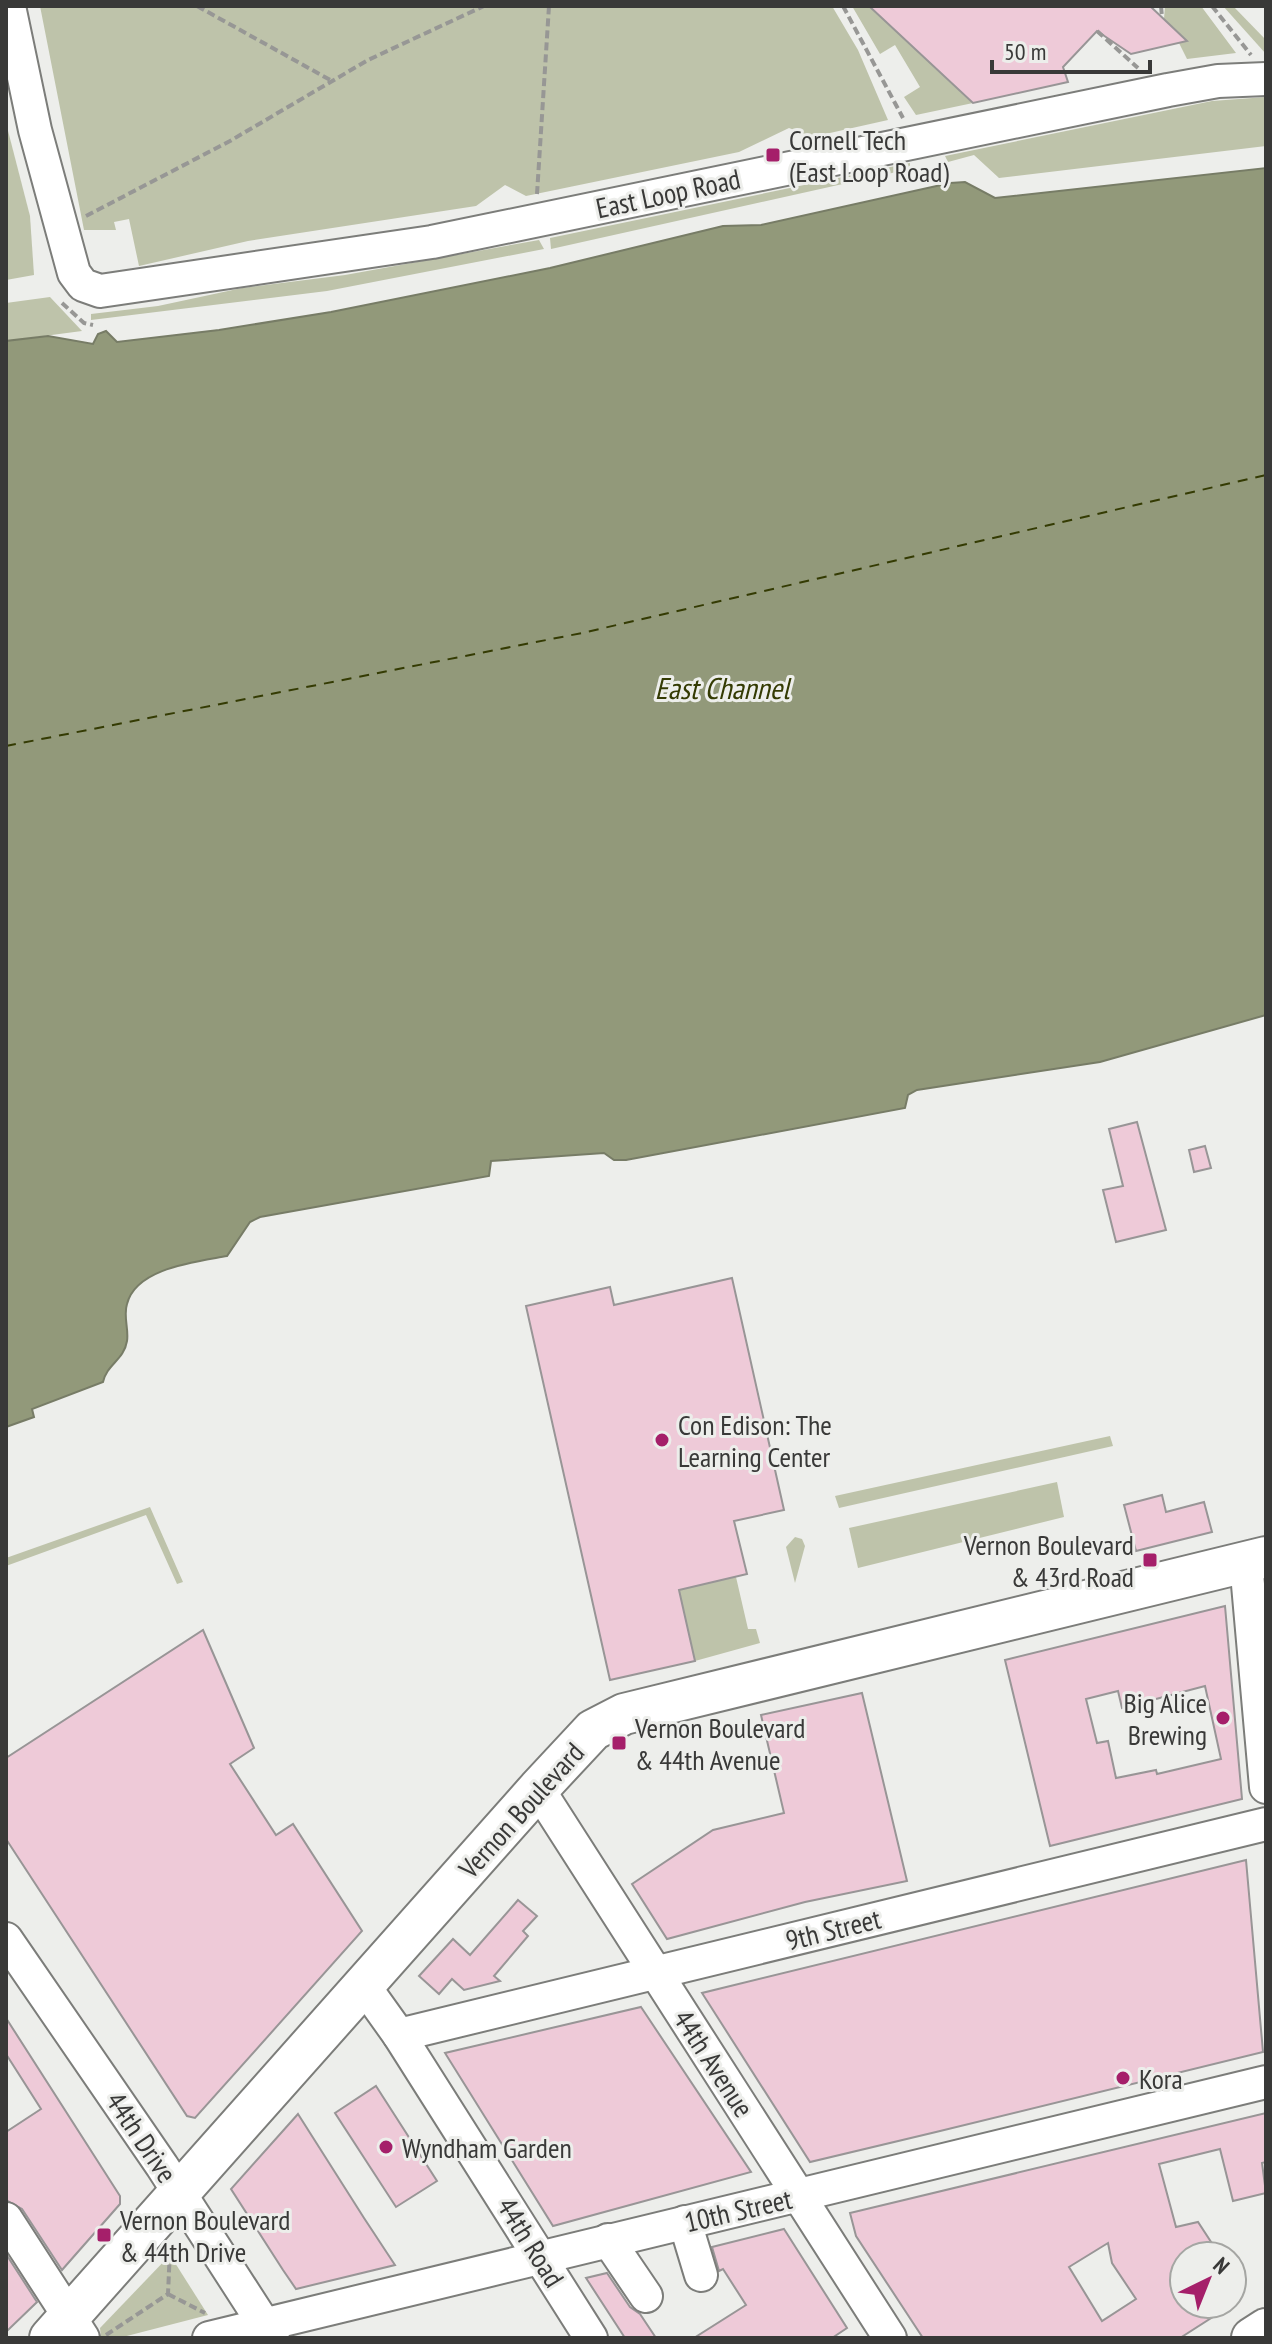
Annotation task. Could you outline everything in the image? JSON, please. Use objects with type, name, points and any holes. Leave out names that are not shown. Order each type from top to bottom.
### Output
[{"type":"main road","name":"Vernon Boulevard","points":[[76,2333],[180,2194],[593,1730],[615,1717],[1256,1560]]},
{"type":"main road","points":[[1252,2338],[1266,2329]]},
{"type":"street","points":[[9,6],[67,287]]},
{"type":"street","name":"East Loop Road","points":[[67,287],[83,285],[100,291],[391,249],[1218,81],[1259,68]]},
{"type":"street","points":[[1256,1560],[1266,1787]]},
{"type":"street","name":"44th Avenue","points":[[538,1789],[890,2338]]},
{"type":"street","name":"9th Street","points":[[399,2035],[1266,1824]]},
{"type":"street","name":"44th Drive","points":[[6,1939],[180,2194],[268,2331]]},
{"type":"street","name":"44th Road","points":[[364,1986],[399,2035],[591,2338]]},
{"type":"street","name":"10th Street","points":[[208,2326],[268,2331],[539,2256],[1266,2082]]},
{"type":"street","points":[[6,2219],[76,2333]]},
{"type":"street","points":[[685,2222],[701,2275]]},
{"type":"street","points":[[608,2240],[646,2296]]},
{"type":"path","points":[[197,6],[332,81]]},
{"type":"path","points":[[76,220],[152,183],[332,81],[484,6]]},
{"type":"path","points":[[537,199],[549,6]]},
{"type":"path","points":[[843,6],[904,122]]},
{"type":"path","points":[[1161,6],[1162,17]]},
{"type":"path","points":[[1212,6],[1259,68]]},
{"type":"path","points":[[1097,31],[1143,73]]},
{"type":"path","points":[[67,287],[84,323],[93,325]]},
{"type":"path","points":[[168,2294],[170,2255]]},
{"type":"path","points":[[76,2333],[168,2294]]},
{"type":"path","points":[[168,2294],[208,2326]]},
{"type":"shaded area","points":[[40,6],[832,6],[858,50],[888,120],[812,137],[789,128],[739,152],[526,196],[505,185],[476,206],[248,241],[139,266],[129,219],[114,222],[116,230],[84,230]]},
{"type":"shaded area","points":[[852,6],[869,6],[973,103],[916,115],[904,97],[920,87],[895,45],[880,54]]},
{"type":"shaded area","points":[[1165,6],[1201,6],[1236,53],[1187,59],[1179,43],[1186,40],[1164,19]]},
{"type":"shaded area","points":[[1223,6],[1233,6],[1266,40],[1266,54]]},
{"type":"shaded area","points":[[1266,97],[1266,146],[999,178],[974,155],[948,162],[945,156],[1212,101]]},
{"type":"shaded area","points":[[6,123],[30,216],[34,275],[6,280]]},
{"type":"shaded area","points":[[910,163],[910,169],[551,249],[550,238]]},
{"type":"shaded area","points":[[539,240],[544,249],[327,291],[91,320],[91,314],[158,306],[242,288],[345,275]]},
{"type":"shaded area","points":[[50,297],[82,331],[6,341],[6,303]]},
{"type":"shaded area","points":[[1110,1436],[1113,1446],[839,1508],[835,1496]]},
{"type":"shaded area","points":[[1057,1482],[1064,1517],[858,1568],[849,1528]]},
{"type":"shaded area","points":[[150,1507],[183,1582],[177,1584],[146,1515],[6,1566],[6,1558]]},
{"type":"shaded area","points":[[795,1537],[802,1539],[805,1546],[795,1583],[786,1547]]},
{"type":"shaded area","points":[[736,1577],[748,1629],[756,1629],[760,1643],[695,1661],[679,1590]]},
{"type":"shaded area","points":[[170,2255],[208,2315],[119,2338],[101,2338],[100,2328]]},
{"type":"water","name":"East Channel","points":[[1266,168],[1266,1015],[1100,1062],[917,1090],[908,1095],[905,1108],[626,1160],[614,1160],[604,1153],[491,1161],[489,1176],[260,1217],[250,1222],[227,1256],[184,1264],[142,1282],[127,1304],[125,1347],[103,1382],[32,1409],[34,1417],[6,1427],[6,341],[48,336],[93,344],[98,334],[106,331],[117,342],[331,312],[550,268],[723,226],[761,225],[950,183],[965,182],[995,198]]},
{"type":"building","points":[[869,6],[1150,6],[1187,41],[1131,54],[1097,31],[1063,67],[1068,82],[973,103]]},
{"type":"building","points":[[1137,1122],[1166,1230],[1116,1242],[1103,1190],[1123,1186],[1109,1129]]},
{"type":"building","points":[[1205,1146],[1211,1168],[1194,1172],[1189,1150]]},
{"type":"building","name":"Con Edison: The Learning Center","points":[[732,1278],[784,1510],[734,1521],[747,1574],[679,1590],[695,1661],[610,1680],[526,1306],[610,1287],[614,1305]]},
{"type":"building","points":[[1162,1495],[1166,1512],[1204,1502],[1212,1532],[1136,1551],[1124,1505]]},
{"type":"building","points":[[1225,1606],[1242,1799],[1050,1846],[1005,1660]],"holes":[[[1205,1686],[1221,1759],[1157,1774],[1156,1770],[1116,1778],[1108,1741],[1097,1743],[1086,1699],[1118,1691],[1122,1708]]]},
{"type":"building","points":[[203,1630],[254,1748],[230,1764],[276,1835],[293,1824],[362,1931],[195,2118],[187,2116],[6,1839],[6,1758]]},
{"type":"building","points":[[862,1693],[907,1881],[805,1902],[667,1939],[632,1884],[713,1830],[784,1813],[761,1715]]},
{"type":"building","points":[[1246,1860],[1263,2052],[936,2132],[810,2162],[702,1993]]},
{"type":"building","points":[[518,1900],[537,1916],[523,1931],[528,1936],[494,1976],[500,1981],[464,1990],[452,1979],[439,1994],[419,1976],[453,1939],[470,1955]]},
{"type":"building","points":[[641,2007],[751,2172],[553,2226],[445,2053]]},
{"type":"building","points":[[6,2018],[120,2196],[120,2204],[62,2270],[22,2209],[6,2200],[6,2132],[41,2109],[6,2054]]},
{"type":"building","name":"Wyndham Garden","points":[[376,2086],[437,2181],[396,2207],[335,2113]]},
{"type":"building","points":[[1266,2113],[1266,2162],[1262,2163],[1266,2193],[1233,2201],[1220,2149],[1159,2164],[1176,2227],[1198,2222],[1210,2240],[1168,2240],[1168,2320],[1208,2320],[1180,2338],[923,2338],[856,2236],[850,2213]],"holes":[[[1108,2243],[1112,2263],[1136,2299],[1102,2321],[1069,2267]]]},
{"type":"building","points":[[298,2114],[395,2265],[296,2289],[283,2270],[231,2189]]},
{"type":"building","points":[[784,2229],[847,2328],[832,2338],[694,2338],[746,2305],[723,2269],[719,2271],[712,2247]]},
{"type":"building","points":[[6,2254],[37,2302],[6,2332]]},
{"type":"building","points":[[607,2273],[656,2338],[625,2338],[586,2278]]},
{"type":"ferry route","points":[[6,746],[582,633],[1266,475]]},
{"type":"place","name":"Cornell Tech (East Loop Road)","points":[[773,155]]},
{"type":"place","name":"Con Edison: The Learning Center","points":[[662,1440]]},
{"type":"place","name":"Vernon Boulevard & 43rd Road","points":[[1150,1560]]},
{"type":"place","name":"Big Alice Brewing","points":[[1223,1718]]},
{"type":"place","name":"Vernon Boulevard & 44th Avenue","points":[[619,1743]]},
{"type":"place","name":"Kora","points":[[1123,2078]]},
{"type":"place","name":"Wyndham Garden","points":[[386,2147]]},
{"type":"place","name":"Vernon Boulevard & 44th Drive","points":[[104,2235]]}]
